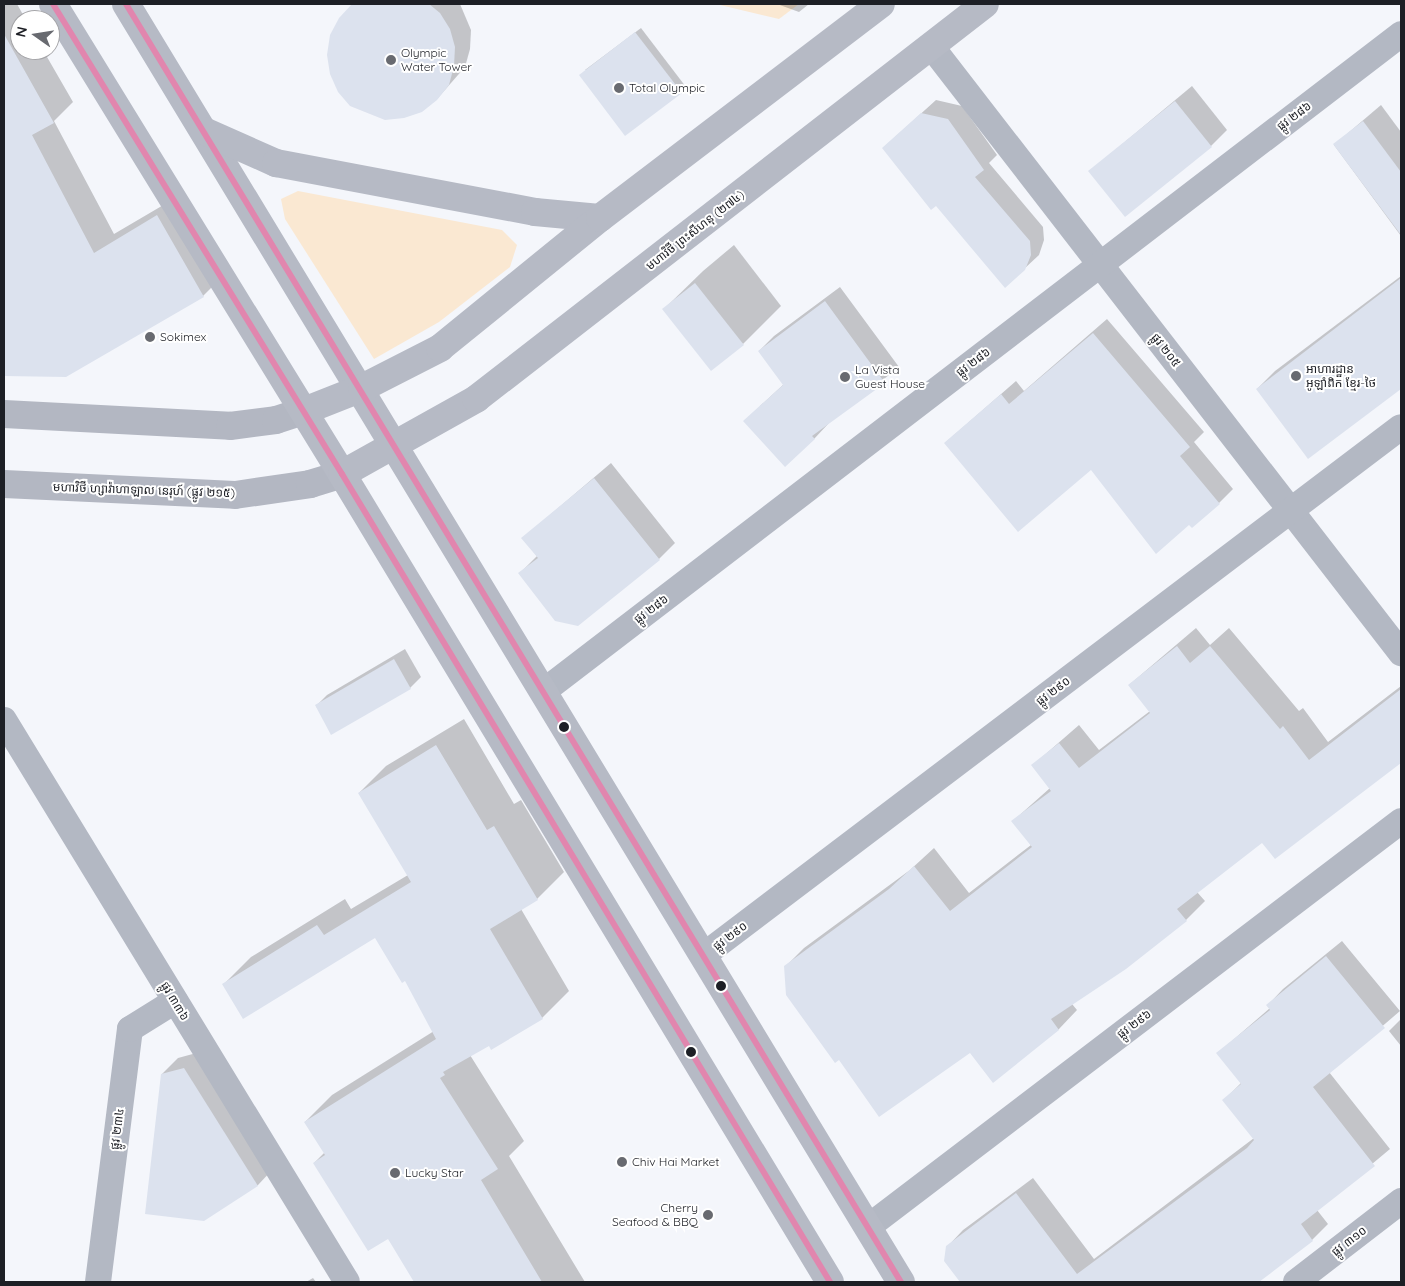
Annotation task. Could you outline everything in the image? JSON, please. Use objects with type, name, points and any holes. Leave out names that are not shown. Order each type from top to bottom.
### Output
[{"type":"main road","points":[[52,4],[304,411],[830,1282]]},
{"type":"main road","points":[[126,4],[362,388],[901,1282]]},
{"type":"main road","points":[[4,414],[230,426],[276,420],[362,388],[440,348],[600,218],[881,4]]},
{"type":"main road","name":"មហាវិថី ព្រះសីហនុ (២៧៤)","points":[[342,474],[397,446],[476,400],[985,4]]},
{"type":"main road","points":[[204,131],[276,163],[535,212],[600,218]]},
{"type":"main road","name":"មហាវិថី ហ្សាវ៉ាហាឡាល នេរុហ៍ (ផ្លូវ ២១៥)","points":[[4,484],[235,495],[310,484],[342,474]]},
{"type":"street","name":"ផ្លូវ ២៨៦","points":[[544,691],[1401,34]]},
{"type":"street","name":"ផ្លូវ ២០៥","points":[[931,46],[1401,653]]},
{"type":"street","name":"ផ្លូវ ២៩០","points":[[704,956],[1401,427]]},
{"type":"street","name":"ផ្លូវ ៣៣៦","points":[[4,720],[347,1282]]},
{"type":"street","name":"ផ្លូវ ២៩៦","points":[[868,1226],[1401,821]]},
{"type":"street","name":"ផ្លូវ ២៣៤","points":[[98,1282],[130,1029],[175,1001]]},
{"type":"street","name":"ផ្លូវ ៣១០","points":[[1296,1282],[1401,1201]]},
{"type":"shaded area","points":[[716,4],[799,4],[779,19]]},
{"type":"shaded area","points":[[298,191],[502,230],[517,245],[510,267],[439,322],[374,359],[285,219],[281,199]]},
{"type":"building","name":"Olympic Water Tower","points":[[352,4],[429,4],[440,13],[450,29],[455,47],[454,66],[449,85],[437,100],[422,112],[404,118],[385,120],[350,106],[338,92],[330,74],[327,55],[330,35],[339,18]]},
{"type":"building","points":[[635,32],[682,93],[625,136],[579,75]]},
{"type":"building","points":[[4,34],[10,45],[10,60],[19,60],[54,123],[32,135],[94,253],[157,215],[204,297],[66,377],[4,376]]},
{"type":"building","points":[[1175,101],[1212,147],[1125,217],[1088,171]]},
{"type":"building","points":[[921,113],[948,119],[984,170],[975,177],[1030,241],[1031,255],[1025,270],[1005,288],[936,206],[931,210],[882,148]]},
{"type":"building","points":[[1363,121],[1401,172],[1401,235],[1333,144]]},
{"type":"building","points":[[1401,278],[1401,389],[1308,459],[1256,389]]},
{"type":"building","points":[[695,283],[744,345],[711,371],[662,309]]},
{"type":"building","points":[[825,301],[885,383],[812,436],[815,439],[785,467],[743,421],[783,385],[758,351]]},
{"type":"building","points":[[1093,333],[1190,447],[1180,456],[1220,504],[1192,528],[1189,525],[1156,554],[1091,470],[1018,532],[944,443],[1001,394],[1009,404]]},
{"type":"building","points":[[594,478],[660,560],[578,626],[555,621],[518,573],[538,558],[521,538]]},
{"type":"building","points":[[1177,646],[1190,663],[1210,646],[1280,729],[1283,726],[1309,760],[1401,689],[1401,763],[1275,859],[1262,843],[1177,909],[1187,921],[1126,969],[1051,1019],[1059,1030],[993,1083],[970,1053],[879,1117],[839,1060],[835,1063],[786,995],[784,966],[889,889],[914,866],[950,911],[1032,847],[1011,821],[1051,791],[1031,765],[1059,743],[1079,768],[1150,713],[1128,685]]},
{"type":"building","points":[[394,659],[411,689],[331,735],[315,705]]},
{"type":"building","points":[[436,745],[487,830],[494,826],[538,900],[490,929],[543,1019],[491,1050],[489,1046],[443,1072],[445,1075],[440,1078],[498,1169],[481,1180],[542,1282],[414,1282],[388,1239],[368,1251],[313,1163],[325,1155],[304,1122],[436,1039],[405,981],[402,983],[375,938],[243,1019],[222,984],[317,925],[324,935],[411,882],[358,793]]},
{"type":"building","points":[[1326,956],[1385,1028],[1313,1087],[1375,1166],[1301,1224],[1313,1241],[1259,1282],[960,1282],[944,1261],[946,1246],[1016,1193],[1077,1274],[1247,1148],[1254,1140],[1222,1100],[1241,1084],[1216,1053],[1270,1010],[1266,1005]]},
{"type":"building","points":[[184,1068],[258,1186],[204,1221],[145,1214],[161,1074]]},
{"type":"transit line","points":[[53,4],[342,474],[830,1282]]},
{"type":"transit line","points":[[126,4],[901,1282]]},
{"type":"place","name":"Olympic Water Tower","points":[[391,60]]},
{"type":"place","name":"Total Olympic","points":[[619,88]]},
{"type":"place","name":"Sokimex","points":[[150,337]]},
{"type":"place","name":"អាហារដ្ឋាន អូឡាំពិក ខ្មែរ-ថៃ","points":[[1296,376]]},
{"type":"place","name":"La Vista Guest House","points":[[845,377]]},
{"type":"place","name":"Chiv Hai Market","points":[[622,1162]]},
{"type":"place","name":"Lucky Star","points":[[395,1173]]},
{"type":"place","name":"Cherry Seafood & BBQ","points":[[708,1215]]}]
